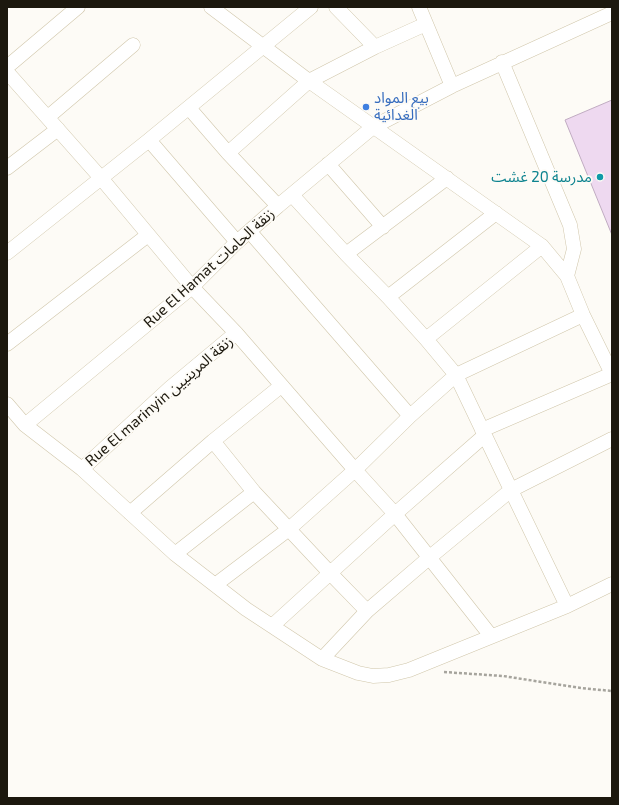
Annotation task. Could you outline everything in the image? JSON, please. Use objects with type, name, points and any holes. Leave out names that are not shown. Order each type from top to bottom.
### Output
[{"type":"street","points":[[7,67],[78,7]]},
{"type":"street","points":[[211,7],[308,81],[542,246],[567,276],[583,315],[612,374],[483,433],[272,626]]},
{"type":"street","points":[[7,253],[189,108],[311,7]]},
{"type":"street","points":[[336,7],[375,47]]},
{"type":"street","points":[[419,7],[452,86]]},
{"type":"street","name":"Rue El Hamat زنقة الحامات","points":[[25,425],[192,287],[237,242],[373,127],[502,62],[612,13]]},
{"type":"street","points":[[228,153],[308,81],[375,47],[426,24]]},
{"type":"street","points":[[48,118],[133,45]]},
{"type":"street","points":[[502,62],[570,225],[574,249],[567,276]]},
{"type":"street","points":[[7,72],[101,178],[192,287],[236,333],[395,514],[492,636]]},
{"type":"street","points":[[189,108],[228,153],[278,206]]},
{"type":"street","points":[[7,168],[58,129]]},
{"type":"street","points":[[149,140],[237,242]]},
{"type":"street","points":[[328,164],[383,227]]},
{"type":"street","points":[[346,254],[447,178]]},
{"type":"street","points":[[292,194],[346,254],[388,297],[456,375],[567,606]]},
{"type":"street","points":[[388,297],[496,213]]},
{"type":"street","points":[[250,232],[410,416]]},
{"type":"street","points":[[7,344],[148,235]]},
{"type":"street","points":[[426,339],[542,246]]},
{"type":"street","points":[[215,586],[289,529],[355,470],[410,416],[456,375],[583,315]]},
{"type":"street","name":"Rue El marinyin زنقة المرينيين","points":[[82,469],[170,388],[236,333]]},
{"type":"street","points":[[130,513],[213,441],[281,386]]},
{"type":"street","points":[[7,404],[25,425],[82,469],[175,554],[215,586],[246,609],[322,659],[358,673],[373,676],[389,675],[409,670],[567,606],[612,584]]},
{"type":"street","points":[[322,659],[368,611],[511,490],[612,439]]},
{"type":"street","points":[[213,441],[254,492],[368,611]]},
{"type":"street","points":[[175,554],[254,492]]},
{"type":"path","points":[[441,672],[503,676],[537,680],[581,688],[612,691]]},
{"type":"building","name":"مدرسة 20 غشت","points":[[612,100],[612,235],[565,120]]},
{"type":"place","name":"بيع المواد الغدائية","points":[[366,107]]},
{"type":"place","name":"مدرسة 20 غشت","points":[[600,177]]}]
